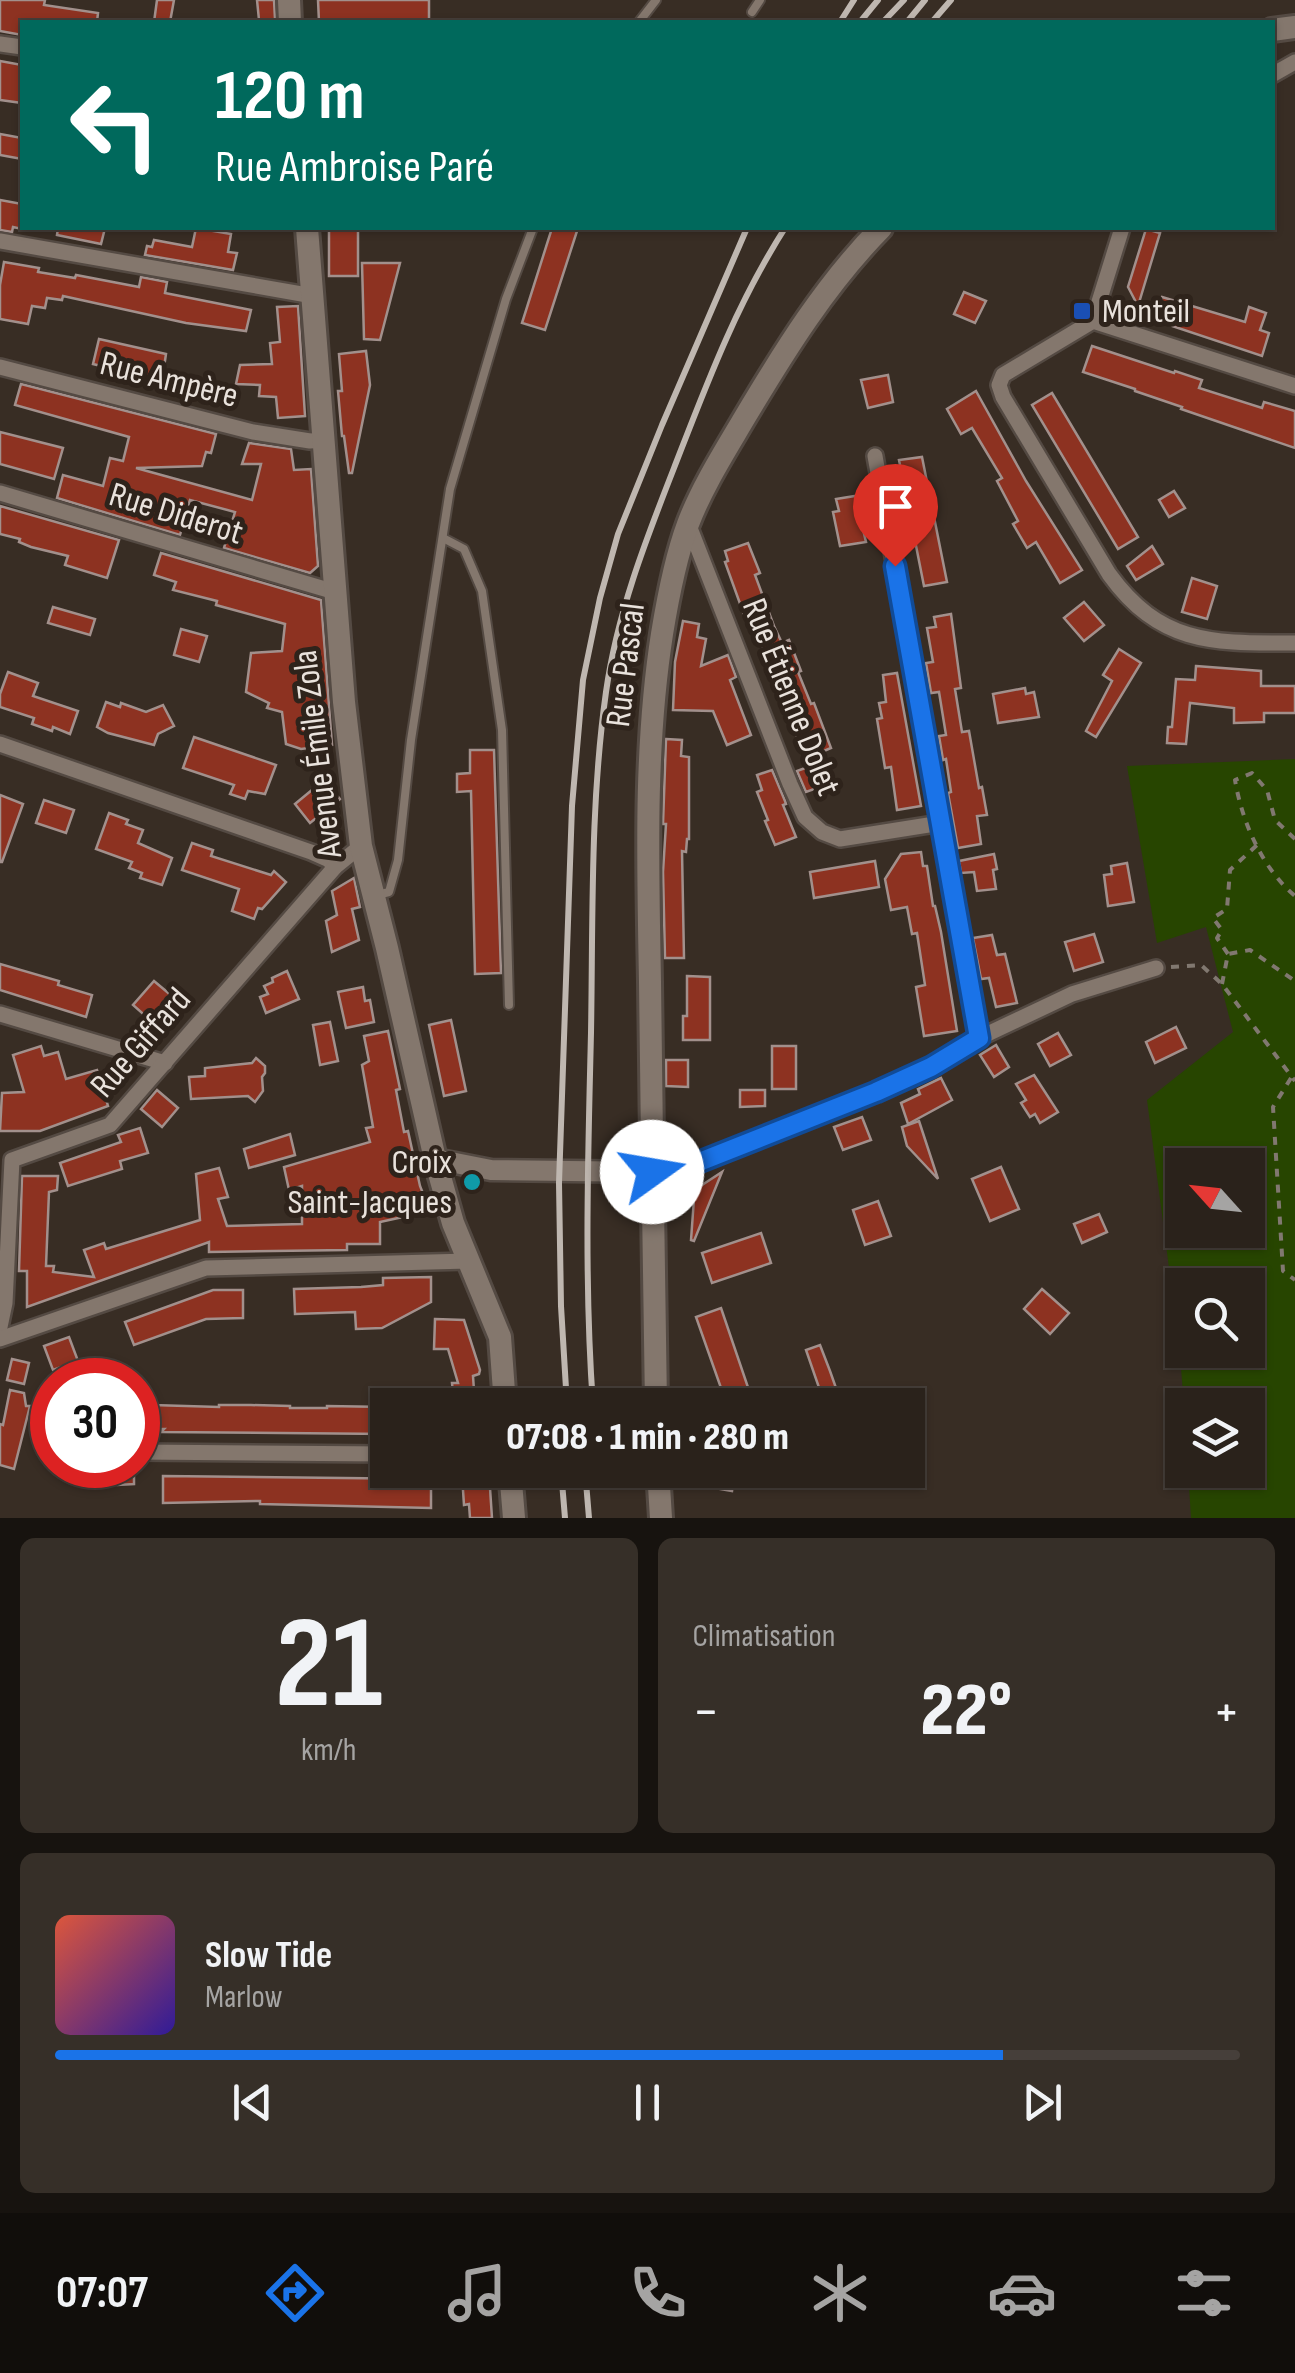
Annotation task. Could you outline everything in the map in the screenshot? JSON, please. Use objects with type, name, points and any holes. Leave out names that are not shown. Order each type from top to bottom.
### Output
[{"type":"main road","name":"Avenue Émile Zola","points":[[307,230],[344,702],[361,846],[435,1159],[454,1223],[500,1337],[504,1388]]},
{"type":"main road","name":"Rue Pascal","points":[[656,1388],[649,907],[653,707],[668,600],[688,522],[733,436],[785,350],[836,279],[880,230]]},
{"type":"main road","points":[[512,1488],[514,1518]]},
{"type":"main road","points":[[659,1488],[661,1518]]},
{"type":"street","points":[[1121,230],[1093,321],[1003,375],[999,385],[1002,396],[1109,574],[1122,592],[1154,620],[1206,640],[1295,642]]},
{"type":"street","points":[[0,241],[313,296]]},
{"type":"street","points":[[1093,321],[1295,386]]},
{"type":"street","name":"Rue Ampère","points":[[0,367],[253,432],[325,440]]},
{"type":"street","points":[[875,456],[979,1038]]},
{"type":"street","name":"Rue Diderot","points":[[0,493],[335,592]]},
{"type":"street","name":"Rue Étienne Dolet","points":[[688,522],[805,817],[822,832],[840,839],[941,823]]},
{"type":"street","points":[[0,744],[311,852],[329,860],[334,867]]},
{"type":"street","name":"Rue Giffard","points":[[0,1326],[5,1303],[12,1160],[110,1125],[334,867],[361,846]]},
{"type":"street","points":[[435,1159],[485,1170],[652,1172],[684,1168],[876,1092],[1072,994],[1156,968]]},
{"type":"street","points":[[0,1014],[165,1062]]},
{"type":"street","points":[[0,1339],[206,1268],[468,1261]]},
{"type":"street","points":[[160,1452],[370,1454]]},
{"type":"lane","points":[[641,20],[656,0]]},
{"type":"lane","points":[[752,12],[760,0]]},
{"type":"lane","points":[[374,896],[389,892],[398,860],[411,740],[450,489],[506,299],[532,230]]},
{"type":"lane","points":[[442,538],[464,549],[482,591],[502,730],[509,1005]]},
{"type":"path","points":[[1295,840],[1276,820],[1267,790],[1252,773],[1235,780],[1240,807],[1256,845],[1295,896]]},
{"type":"path","points":[[1222,984],[1228,954],[1217,938],[1222,930],[1213,918],[1228,909],[1230,870],[1256,845]]},
{"type":"path","points":[[1228,954],[1250,950],[1295,981]]},
{"type":"path","points":[[1156,968],[1201,965],[1222,984],[1293,1080],[1273,1107],[1283,1271],[1295,1280]]},
{"type":"green space","points":[[1295,759],[1295,1518],[1191,1518],[1189,1488],[1265,1488],[1265,1388],[1183,1388],[1181,1368],[1265,1368],[1265,1268],[1169,1268],[1166,1248],[1265,1248],[1265,1148],[1165,1148],[1165,1237],[1147,1100],[1233,1032],[1206,927],[1157,943],[1127,766]]},
{"type":"building","points":[[0,0],[45,0],[44,5],[98,13],[97,20],[20,20],[20,35],[0,31]]},
{"type":"building","points":[[157,0],[174,0],[170,20],[154,20]]},
{"type":"building","points":[[257,0],[274,0],[275,19],[259,20]]},
{"type":"building","points":[[318,0],[429,0],[429,20],[319,20]]},
{"type":"building","points":[[0,61],[20,65],[20,103],[0,100]]},
{"type":"building","points":[[0,134],[20,138],[20,159],[0,155]]},
{"type":"building","points":[[0,200],[20,204],[20,229],[0,230]]},
{"type":"building","points":[[58,230],[104,230],[101,244],[57,235]]},
{"type":"building","points":[[196,230],[231,234],[228,252],[237,253],[233,270],[145,255],[154,240],[192,247]]},
{"type":"building","points":[[329,230],[358,230],[358,276],[329,276]]},
{"type":"building","points":[[551,230],[577,230],[545,330],[522,323]]},
{"type":"building","points":[[1146,230],[1160,233],[1138,306],[1128,287]]},
{"type":"building","points":[[4,262],[39,268],[38,272],[139,287],[141,277],[167,282],[165,293],[251,310],[246,331],[186,323],[63,296],[62,300],[47,298],[45,308],[32,306],[28,324],[0,319]]},
{"type":"building","points":[[362,263],[400,263],[380,340],[364,339]]},
{"type":"building","points":[[964,292],[986,301],[975,323],[954,314]]},
{"type":"building","points":[[1162,297],[1245,322],[1249,307],[1266,313],[1260,330],[1269,333],[1262,356],[1154,320]]},
{"type":"building","points":[[298,306],[305,416],[278,418],[276,397],[259,396],[260,385],[236,384],[240,365],[272,364],[270,343],[280,342],[277,307]]},
{"type":"building","points":[[99,339],[166,354],[162,381],[93,364]]},
{"type":"building","points":[[1092,346],[1202,380],[1199,388],[1262,408],[1264,402],[1295,411],[1295,448],[1083,372]]},
{"type":"building","points":[[366,351],[370,385],[349,473],[338,391],[342,391],[339,354]]},
{"type":"building","points":[[888,375],[893,402],[868,408],[861,380]]},
{"type":"building","points":[[21,384],[216,434],[211,453],[206,452],[202,466],[136,468],[252,500],[261,464],[242,464],[249,443],[291,449],[294,470],[311,469],[318,566],[310,573],[224,548],[235,512],[190,500],[180,535],[57,498],[63,475],[103,486],[110,458],[123,461],[129,437],[15,405]]},
{"type":"building","points":[[976,391],[1082,570],[1060,583],[1036,542],[1027,548],[1013,524],[1018,521],[997,481],[1002,478],[972,428],[961,434],[947,409]]},
{"type":"building","points":[[1052,393],[1138,537],[1118,549],[1032,405]]},
{"type":"building","points":[[0,432],[63,448],[54,479],[0,464]]},
{"type":"building","points":[[922,457],[947,582],[924,586],[899,460]]},
{"type":"building","points":[[1174,491],[1185,508],[1169,517],[1159,500]]},
{"type":"building","points":[[855,496],[866,542],[840,546],[833,512],[839,511],[836,499]]},
{"type":"building","points":[[0,506],[119,540],[107,578],[65,565],[68,556],[0,534]]},
{"type":"building","points":[[748,543],[774,626],[782,643],[789,640],[801,671],[798,672],[831,748],[819,753],[831,783],[806,792],[797,771],[808,767],[767,655],[752,621],[747,623],[725,562],[725,551]]},
{"type":"building","points":[[1152,546],[1163,564],[1136,580],[1127,566]]},
{"type":"building","points":[[161,553],[321,600],[332,745],[301,749],[286,744],[282,712],[267,708],[269,703],[246,692],[251,653],[282,651],[285,624],[173,590],[176,582],[154,575]]},
{"type":"building","points":[[1192,578],[1217,586],[1207,619],[1182,612]]},
{"type":"building","points":[[1084,602],[1104,625],[1084,641],[1064,618]]},
{"type":"building","points":[[53,607],[95,619],[90,635],[48,623]]},
{"type":"building","points":[[951,614],[961,688],[955,689],[962,732],[969,731],[987,815],[977,816],[981,844],[958,848],[946,759],[943,760],[939,736],[946,735],[939,692],[931,693],[926,663],[933,662],[927,628],[936,627],[934,617]]},
{"type":"building","points":[[683,621],[699,624],[697,637],[706,639],[701,666],[728,655],[736,677],[730,680],[751,735],[727,745],[713,711],[673,710],[675,662]]},
{"type":"building","points":[[181,629],[207,636],[199,662],[174,655]]},
{"type":"building","points":[[1119,649],[1141,663],[1096,737],[1086,731],[1112,681],[1103,675]]},
{"type":"building","points":[[1196,666],[1261,671],[1261,686],[1295,686],[1295,713],[1264,713],[1264,722],[1234,723],[1234,708],[1190,703],[1186,744],[1167,743],[1176,679],[1195,680]]},
{"type":"building","points":[[8,672],[38,683],[33,696],[78,711],[70,734],[32,724],[34,718],[0,707]]},
{"type":"building","points":[[897,673],[921,806],[897,810],[891,767],[885,768],[877,719],[882,718],[879,703],[886,702],[883,675]]},
{"type":"building","points":[[1025,688],[1026,694],[1034,692],[1039,717],[998,723],[993,694]]},
{"type":"building","points":[[106,702],[146,712],[163,705],[174,726],[158,734],[154,745],[108,733],[97,727]]},
{"type":"building","points":[[194,737],[276,765],[265,794],[248,791],[245,799],[230,794],[234,785],[183,768]]},
{"type":"building","points":[[666,739],[682,740],[681,756],[689,757],[689,839],[686,852],[682,851],[684,958],[665,958]]},
{"type":"building","points":[[470,750],[494,750],[501,973],[475,974],[471,791],[457,792],[457,774],[470,773]]},
{"type":"building","points":[[772,770],[796,837],[775,845],[757,792],[762,790],[757,775]]},
{"type":"building","points":[[324,780],[340,799],[310,823],[295,804]]},
{"type":"building","points":[[0,795],[23,804],[2,862],[0,862]]},
{"type":"building","points":[[44,800],[74,810],[66,833],[36,823]]},
{"type":"building","points":[[109,813],[143,830],[138,843],[172,858],[162,885],[140,878],[142,873],[129,868],[132,862],[96,849]]},
{"type":"building","points":[[192,843],[213,850],[211,856],[271,875],[274,871],[286,882],[262,909],[258,908],[254,919],[232,911],[239,889],[182,870]]},
{"type":"building","points":[[921,852],[941,932],[957,1031],[924,1036],[916,987],[925,985],[917,933],[912,934],[907,907],[891,910],[885,879],[901,854]]},
{"type":"building","points":[[994,854],[996,889],[977,891],[974,872],[961,873],[959,861]]},
{"type":"building","points":[[875,861],[879,887],[814,898],[810,872]]},
{"type":"building","points":[[1127,863],[1134,902],[1108,906],[1104,875],[1112,874],[1111,866]]},
{"type":"building","points":[[354,878],[360,907],[352,909],[359,940],[332,952],[326,921],[337,915],[332,891]]},
{"type":"building","points":[[1094,934],[1103,962],[1074,971],[1065,942]]},
{"type":"building","points":[[992,935],[997,955],[1005,954],[1017,1003],[996,1007],[989,978],[981,979],[973,938]]},
{"type":"building","points":[[0,964],[92,995],[86,1017],[0,990]]},
{"type":"building","points":[[287,971],[299,999],[266,1013],[260,997],[268,994],[264,986]]},
{"type":"building","points":[[687,976],[710,977],[710,1040],[683,1040]]},
{"type":"building","points":[[154,981],[179,1002],[158,1027],[133,1005]]},
{"type":"building","points":[[363,987],[374,1022],[346,1028],[338,992]]},
{"type":"building","points":[[451,1020],[466,1091],[444,1096],[429,1025]]},
{"type":"building","points":[[330,1022],[338,1061],[320,1065],[313,1025]]},
{"type":"building","points":[[1176,1027],[1186,1048],[1155,1063],[1146,1042]]},
{"type":"building","points":[[388,1031],[404,1132],[408,1131],[420,1186],[430,1211],[380,1222],[380,1244],[347,1244],[347,1250],[209,1252],[209,1242],[27,1307],[27,1271],[19,1271],[22,1176],[58,1176],[57,1190],[49,1192],[46,1266],[54,1266],[53,1272],[94,1277],[84,1250],[104,1243],[106,1249],[200,1220],[196,1174],[219,1168],[228,1197],[218,1199],[227,1226],[302,1224],[302,1186],[289,1190],[284,1167],[370,1142],[366,1128],[373,1127],[362,1065],[369,1061],[364,1036]]},
{"type":"building","points":[[1058,1033],[1071,1055],[1050,1066],[1038,1044]]},
{"type":"building","points":[[996,1045],[1009,1067],[994,1077],[980,1055]]},
{"type":"building","points":[[41,1046],[44,1056],[58,1052],[66,1079],[97,1070],[108,1106],[40,1131],[0,1131],[2,1093],[24,1092],[13,1055]]},
{"type":"building","points":[[772,1046],[796,1046],[796,1089],[772,1089]]},
{"type":"building","points":[[256,1058],[265,1066],[265,1073],[263,1091],[255,1102],[248,1096],[191,1099],[189,1077],[205,1076],[205,1068],[252,1063]]},
{"type":"building","points":[[666,1060],[688,1060],[688,1087],[666,1086]]},
{"type":"building","points":[[1034,1075],[1058,1112],[1040,1123],[1035,1114],[1030,1117],[1021,1103],[1026,1100],[1016,1084]]},
{"type":"building","points":[[941,1078],[952,1100],[908,1124],[901,1103]]},
{"type":"building","points":[[157,1090],[178,1108],[162,1127],[141,1109]]},
{"type":"building","points":[[740,1090],[765,1090],[765,1106],[740,1107]]},
{"type":"building","points":[[862,1117],[871,1140],[843,1150],[834,1127]]},
{"type":"building","points":[[919,1121],[938,1179],[907,1146],[902,1127]]},
{"type":"building","points":[[140,1128],[148,1153],[120,1161],[122,1169],[68,1186],[60,1163],[121,1142],[118,1135]]},
{"type":"building","points":[[290,1134],[295,1155],[249,1168],[244,1149]]},
{"type":"building","points":[[1001,1167],[1019,1209],[990,1221],[972,1179]]},
{"type":"building","points":[[722,1172],[694,1241],[691,1240],[695,1185],[702,1185]]},
{"type":"building","points":[[878,1201],[891,1236],[865,1245],[853,1210]]},
{"type":"building","points":[[1099,1214],[1107,1232],[1082,1243],[1074,1224]]},
{"type":"building","points":[[761,1233],[771,1263],[712,1283],[702,1253]]},
{"type":"building","points":[[431,1277],[431,1302],[382,1328],[356,1329],[355,1312],[295,1314],[294,1289],[361,1287],[383,1285],[383,1278]]},
{"type":"building","points":[[1042,1289],[1069,1313],[1050,1334],[1024,1309]]},
{"type":"building","points":[[213,1290],[243,1290],[243,1318],[206,1319],[134,1345],[125,1322]]},
{"type":"building","points":[[721,1308],[748,1388],[721,1388],[696,1317]]},
{"type":"building","points":[[435,1319],[464,1320],[480,1370],[473,1376],[474,1388],[452,1388],[452,1383],[458,1383],[448,1349],[434,1349]]},
{"type":"building","points":[[69,1337],[77,1358],[48,1358],[44,1346]]},
{"type":"building","points":[[820,1345],[836,1388],[819,1388],[806,1350]]},
{"type":"building","points":[[12,1359],[29,1363],[24,1384],[7,1380]]},
{"type":"building","points":[[10,1390],[24,1393],[26,1406],[30,1406],[14,1469],[0,1465],[0,1424],[3,1425]]},
{"type":"building","points":[[160,1405],[370,1407],[370,1434],[161,1432],[164,1429],[160,1429]]},
{"type":"building","points":[[163,1476],[370,1478],[370,1488],[431,1488],[431,1508],[260,1501],[163,1503]]},
{"type":"building","points":[[463,1488],[490,1488],[492,1518],[470,1518],[469,1504],[464,1505]]},
{"type":"railway","points":[[841,20],[854,0]]},
{"type":"railway","points":[[862,20],[878,0]]},
{"type":"railway","points":[[885,20],[904,0]]},
{"type":"railway","points":[[909,20],[925,0]]},
{"type":"railway","points":[[934,20],[951,0]]},
{"type":"railway","points":[[566,1388],[559,1183],[572,806],[583,680],[618,534],[746,230]]},
{"type":"railway","points":[[592,1388],[588,1312],[592,905],[597,777],[606,692],[625,606],[698,405],[752,286],[784,230]]},
{"type":"railway","points":[[562,1488],[565,1518]]},
{"type":"railway","points":[[586,1488],[589,1518]]},
{"type":"place","name":"Monteil","points":[[1082,311]]},
{"type":"place","name":"Croix Saint-Jacques","points":[[472,1182]]},
{"type":"route","points":[[652,1172],[684,1168],[876,1092],[931,1067],[979,1038],[895,566]]}]
